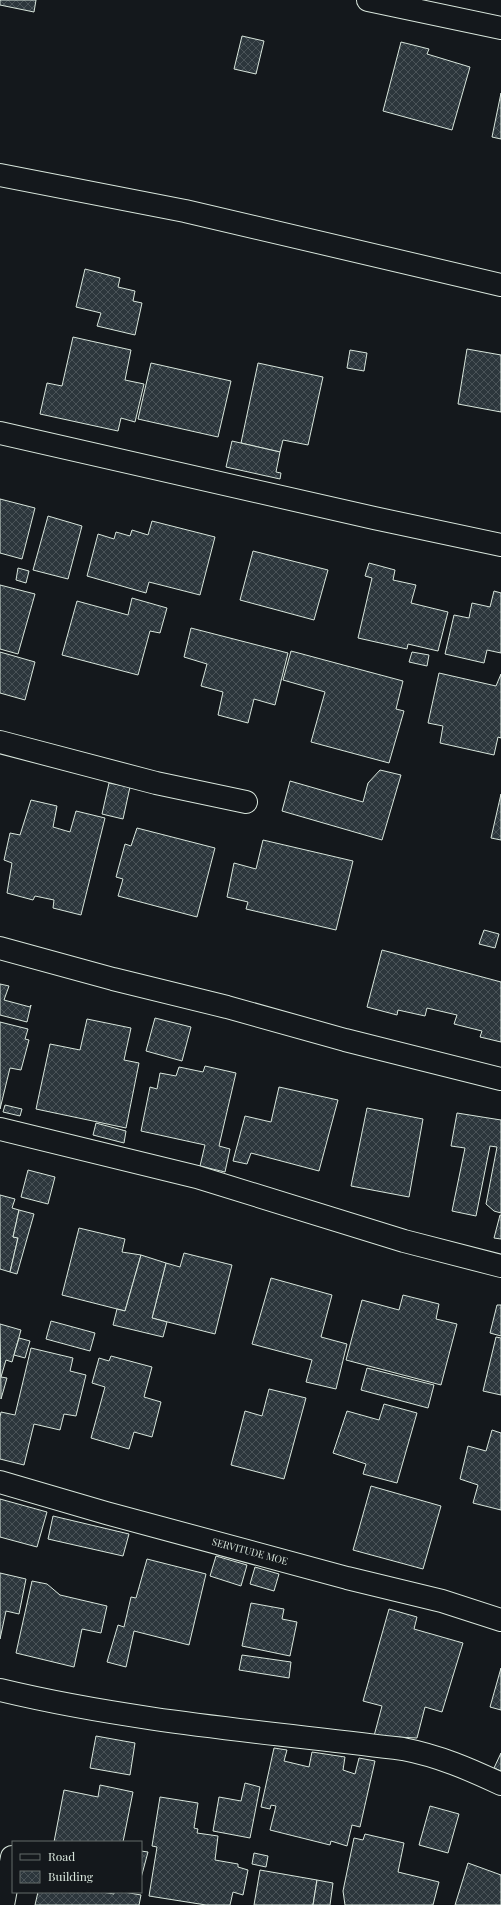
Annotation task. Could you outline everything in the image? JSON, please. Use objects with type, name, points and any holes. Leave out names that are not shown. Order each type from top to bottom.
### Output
[{"type":"street","points":[[368,0],[501,28]]},
{"type":"street","points":[[0,175],[193,213],[501,285]]},
{"type":"street","points":[[0,433],[374,518],[501,545]]},
{"type":"street","points":[[0,742],[156,783],[246,802]]},
{"type":"street","points":[[0,948],[112,979],[226,1007],[345,1040],[501,1079]]},
{"type":"street","points":[[0,1129],[197,1177],[404,1241],[501,1266]]},
{"type":"street","name":"SERVITUDE MOE","points":[[0,1482],[106,1513],[347,1578],[442,1601],[501,1620]]},
{"type":"street","points":[[0,1690],[54,1703],[214,1728],[404,1749],[429,1754],[451,1761],[501,1784]]},
{"type":"street","points":[[3,1905],[12,1858]]},
{"type":"building","points":[[0,0],[36,0],[34,12],[0,5]]},
{"type":"building","points":[[242,36],[264,41],[256,74],[234,69]]},
{"type":"building","points":[[401,42],[429,49],[427,54],[470,67],[452,130],[383,111]]},
{"type":"building","points":[[501,93],[501,139],[492,137]]},
{"type":"building","points":[[85,269],[120,278],[118,287],[135,291],[133,301],[142,303],[135,335],[97,326],[101,313],[76,307]]},
{"type":"building","points":[[73,337],[131,350],[125,380],[144,384],[135,422],[121,418],[118,431],[40,414],[47,383],[62,386]]},
{"type":"building","points":[[467,349],[501,355],[501,412],[458,404]]},
{"type":"building","points":[[350,350],[367,353],[364,371],[347,368]]},
{"type":"building","points":[[151,363],[231,381],[218,437],[138,419]]},
{"type":"building","points":[[258,363],[323,377],[308,445],[283,440],[280,452],[241,443]]},
{"type":"building","points":[[232,441],[280,452],[276,472],[281,473],[280,479],[226,467]]},
{"type":"building","points":[[0,499],[35,508],[22,559],[0,553]]},
{"type":"building","points":[[48,516],[82,526],[68,579],[33,570]]},
{"type":"building","points":[[152,521],[215,537],[200,595],[149,582],[146,593],[87,576],[98,534],[114,539],[116,532],[130,536],[132,530],[148,535]]},
{"type":"building","points":[[253,551],[328,570],[314,620],[240,600]]},
{"type":"building","points":[[369,563],[395,570],[393,580],[416,585],[411,603],[448,612],[438,651],[408,644],[407,649],[358,638],[372,578],[365,576]]},
{"type":"building","points":[[18,568],[29,571],[26,583],[16,580]]},
{"type":"building","points":[[0,585],[35,594],[18,654],[0,649]]},
{"type":"building","points":[[494,591],[501,593],[501,653],[487,650],[484,663],[445,654],[454,615],[469,618],[472,603],[490,607]]},
{"type":"building","points":[[132,598],[167,608],[160,633],[150,631],[138,675],[62,655],[77,601],[128,615]]},
{"type":"building","points":[[191,628],[288,653],[275,705],[254,699],[248,723],[218,715],[223,692],[201,686],[207,664],[184,657]]},
{"type":"building","points":[[291,651],[403,681],[396,709],[404,711],[389,763],[311,742],[325,692],[283,680]]},
{"type":"building","points":[[0,652],[35,662],[25,700],[0,693]]},
{"type":"building","points":[[412,652],[429,655],[427,666],[409,662]]},
{"type":"building","points":[[439,673],[496,686],[501,674],[501,738],[498,737],[494,755],[440,743],[443,726],[428,723]]},
{"type":"building","points":[[380,770],[401,775],[382,840],[282,811],[290,781],[363,802],[368,783]]},
{"type":"building","points":[[109,783],[130,787],[123,819],[102,814]]},
{"type":"building","points":[[501,794],[501,840],[491,838]]},
{"type":"building","points":[[31,800],[57,806],[53,827],[70,832],[76,811],[105,818],[81,915],[53,908],[54,900],[35,896],[33,900],[7,893],[12,863],[4,860],[10,833],[20,835]]},
{"type":"building","points":[[137,828],[215,848],[197,917],[118,896],[123,879],[116,877],[125,844],[131,846]]},
{"type":"building","points":[[263,840],[353,861],[336,930],[246,909],[248,902],[227,897],[234,863],[256,869]]},
{"type":"building","points":[[484,930],[499,934],[495,948],[479,944]]},
{"type":"building","points":[[382,950],[501,982],[501,1042],[480,1037],[482,1031],[454,1024],[457,1015],[427,1008],[425,1016],[398,1010],[397,1015],[367,1007]]},
{"type":"building","points":[[0,984],[9,986],[4,1000],[30,1007],[31,1005],[27,1022],[0,1015]]},
{"type":"building","points":[[155,1018],[191,1027],[182,1061],[146,1051]]},
{"type":"building","points":[[87,1019],[131,1028],[124,1060],[139,1063],[126,1128],[36,1109],[50,1044],[80,1050]]},
{"type":"building","points":[[0,1022],[28,1029],[25,1039],[29,1040],[21,1070],[10,1068],[0,1109]]},
{"type":"building","points":[[205,1066],[236,1073],[219,1146],[230,1149],[225,1172],[200,1166],[205,1145],[141,1131],[150,1087],[157,1089],[160,1073],[176,1076],[179,1067],[203,1072]]},
{"type":"building","points":[[279,1087],[338,1100],[319,1171],[251,1153],[247,1164],[233,1161],[245,1116],[271,1122]]},
{"type":"building","points":[[5,1105],[22,1109],[20,1116],[3,1112]]},
{"type":"building","points":[[367,1108],[423,1119],[409,1197],[351,1186]]},
{"type":"building","points":[[457,1113],[501,1120],[501,1213],[494,1211],[486,1204],[497,1147],[490,1146],[476,1216],[452,1211],[465,1148],[451,1146]]},
{"type":"building","points":[[96,1123],[126,1131],[124,1143],[93,1135]]},
{"type":"building","points":[[28,1170],[55,1177],[48,1204],[21,1197]]},
{"type":"building","points":[[0,1195],[15,1199],[12,1208],[19,1210],[13,1237],[18,1238],[10,1272],[0,1269]]},
{"type":"building","points":[[19,1210],[34,1214],[17,1274],[10,1272],[18,1238],[13,1237]]},
{"type":"building","points":[[501,1215],[501,1239],[494,1238]]},
{"type":"building","points":[[79,1228],[125,1239],[122,1252],[141,1255],[125,1311],[62,1295]]},
{"type":"building","points":[[184,1253],[232,1265],[215,1334],[152,1318],[166,1263],[180,1267]]},
{"type":"building","points":[[141,1255],[166,1263],[152,1318],[167,1322],[163,1337],[113,1325],[117,1309],[125,1311]]},
{"type":"building","points":[[271,1278],[332,1295],[321,1337],[347,1344],[336,1389],[306,1382],[312,1360],[252,1344]]},
{"type":"building","points":[[403,1295],[439,1304],[436,1319],[457,1324],[441,1385],[346,1360],[362,1300],[399,1310]]},
{"type":"building","points":[[497,1305],[501,1305],[501,1336],[490,1333]]},
{"type":"building","points":[[51,1321],[95,1333],[90,1351],[46,1339]]},
{"type":"building","points":[[0,1324],[21,1330],[12,1362],[6,1360],[1,1377],[7,1378],[1,1399]]},
{"type":"building","points":[[496,1337],[501,1338],[501,1395],[483,1391]]},
{"type":"building","points":[[19,1338],[30,1341],[25,1358],[14,1355]]},
{"type":"building","points":[[31,1348],[73,1358],[70,1371],[86,1375],[76,1416],[64,1414],[60,1430],[34,1424],[24,1465],[0,1459],[0,1417],[1,1412],[15,1415]]},
{"type":"building","points":[[111,1356],[152,1367],[144,1397],[161,1402],[152,1437],[134,1432],[129,1449],[91,1438],[105,1387],[92,1383],[99,1358],[109,1361]]},
{"type":"building","points":[[367,1368],[434,1385],[428,1408],[361,1390]]},
{"type":"building","points":[[269,1389],[306,1398],[284,1479],[231,1465],[245,1411],[262,1416]]},
{"type":"building","points":[[384,1404],[417,1413],[397,1483],[363,1474],[366,1464],[333,1453],[347,1411],[379,1420]]},
{"type":"building","points":[[492,1430],[501,1433],[501,1510],[473,1503],[478,1485],[460,1479],[468,1446],[486,1451]]},
{"type":"building","points":[[371,1486],[441,1506],[423,1569],[353,1550]]},
{"type":"building","points":[[0,1499],[47,1512],[37,1547],[0,1537]]},
{"type":"building","points":[[53,1516],[129,1534],[123,1556],[48,1539]]},
{"type":"building","points":[[216,1556],[247,1565],[241,1586],[210,1576]]},
{"type":"building","points":[[147,1559],[206,1574],[189,1645],[134,1631],[126,1667],[107,1662],[118,1625],[124,1627],[131,1597],[136,1598]]},
{"type":"building","points":[[255,1567],[279,1574],[274,1591],[250,1584]]},
{"type":"building","points":[[0,1573],[26,1579],[19,1614],[6,1611],[0,1639]]},
{"type":"building","points":[[32,1581],[47,1584],[60,1595],[107,1606],[101,1633],[82,1629],[74,1667],[16,1653]]},
{"type":"building","points":[[251,1603],[284,1609],[282,1619],[297,1622],[290,1656],[242,1646]]},
{"type":"building","points":[[389,1609],[417,1617],[414,1629],[463,1643],[442,1712],[425,1707],[417,1738],[374,1736],[382,1706],[363,1701]]},
{"type":"building","points":[[242,1655],[291,1662],[289,1678],[239,1670]]},
{"type":"building","points":[[501,1668],[501,1710],[490,1707]]},
{"type":"building","points":[[96,1736],[135,1743],[130,1775],[90,1768]]},
{"type":"building","points":[[274,1748],[287,1750],[284,1761],[309,1767],[312,1752],[345,1757],[343,1770],[355,1774],[359,1758],[375,1761],[360,1827],[352,1825],[347,1846],[331,1841],[330,1845],[270,1830],[276,1806],[271,1805],[270,1809],[261,1807]]},
{"type":"building","points":[[501,1753],[501,1771],[494,1768]]},
{"type":"building","points":[[245,1783],[260,1787],[250,1838],[213,1831],[219,1797],[241,1801]]},
{"type":"building","points":[[100,1785],[133,1792],[123,1841],[54,1841],[64,1790],[98,1797]]},
{"type":"building","points":[[160,1797],[198,1803],[194,1828],[198,1829],[197,1833],[218,1836],[215,1860],[238,1864],[238,1867],[248,1870],[243,1895],[233,1892],[230,1905],[206,1905],[149,1896],[157,1847],[152,1846]]},
{"type":"building","points":[[430,1806],[459,1814],[448,1853],[419,1845]]},
{"type":"building","points":[[365,1834],[404,1843],[398,1872],[439,1882],[433,1905],[345,1905],[343,1891],[354,1838],[363,1840]]},
{"type":"building","points":[[142,1851],[148,1852],[142,1874]]},
{"type":"building","points":[[254,1853],[268,1856],[266,1867],[252,1864]]},
{"type":"building","points":[[468,1863],[501,1875],[501,1905],[455,1905]]},
{"type":"building","points":[[260,1870],[317,1880],[313,1905],[254,1905]]},
{"type":"building","points":[[317,1880],[333,1883],[330,1905],[313,1905]]},
{"type":"building","points":[[38,1893],[130,1893],[141,1895],[139,1905],[35,1905]]}]
